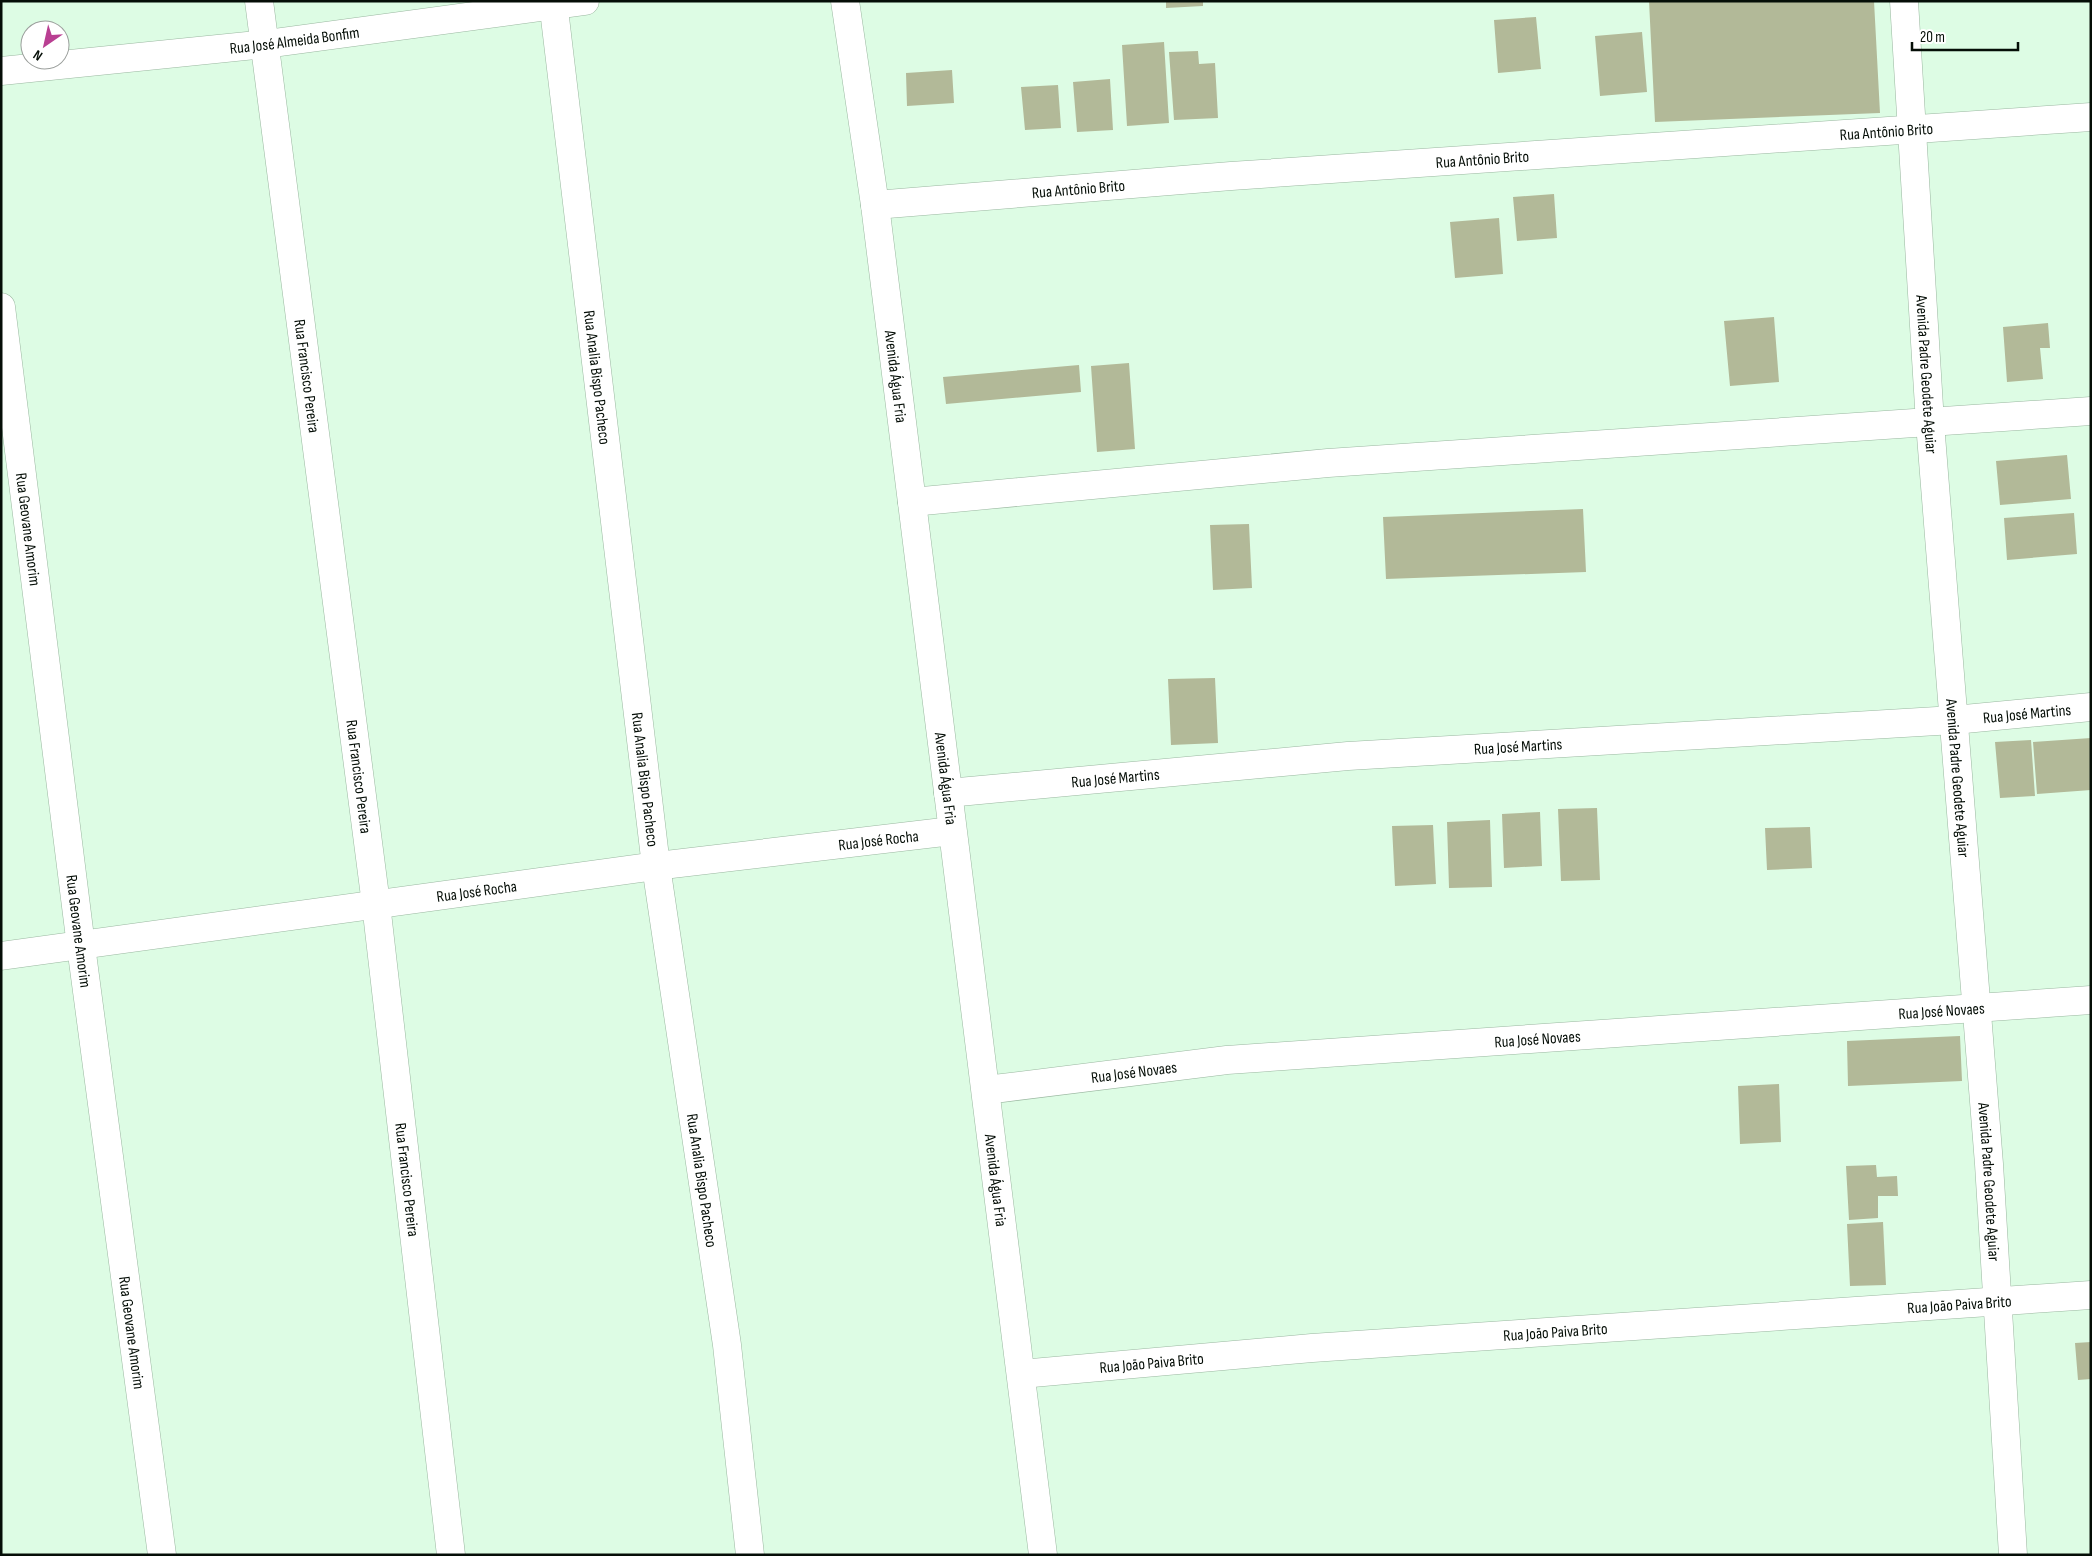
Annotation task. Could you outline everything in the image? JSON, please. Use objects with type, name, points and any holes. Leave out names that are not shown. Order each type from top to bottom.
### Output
[{"type":"street","name":"Rua Francisco Pereira","points":[[259,1],[376,904],[452,1555]]},
{"type":"street","name":"Rua José Almeida Bonfim","points":[[1,71],[266,44],[553,3],[585,1]]},
{"type":"street","name":"Avenida Água Fria","points":[[845,1],[875,205],[1043,1555]]},
{"type":"street","name":"Avenida Padre Geodete Aguiar","points":[[1904,1],[1930,424],[1989,1164],[2013,1555]]},
{"type":"street","name":"Rua Analia Bispo Pacheco","points":[[553,3],[656,866],[727,1345],[750,1555]]},
{"type":"street","name":"Rua Antônio Brito","points":[[875,205],[1240,176],[2091,117]]},
{"type":"street","name":"Rua Geovane Amorim","points":[[1,307],[81,946],[162,1555]]},
{"type":"street","points":[[912,502],[1328,463],[1930,424],[2091,411]]},
{"type":"street","name":"Rua José Martins","points":[[948,793],[1348,756],[1954,720],[2091,707]]},
{"type":"street","name":"Rua José Rocha","points":[[1,956],[656,866],[952,832]]},
{"type":"street","name":"Rua José Novaes","points":[[986,1090],[1226,1060],[2091,1000]]},
{"type":"street","name":"Rua João Paiva Brito","points":[[1021,1374],[1312,1348],[1997,1303],[2091,1295]]},
{"type":"building","points":[[1166,1],[1203,1],[1203,6],[1166,8]]},
{"type":"building","points":[[1649,1],[1874,1],[1880,113],[1655,122]]},
{"type":"building","points":[[1536,17],[1541,69],[1498,73],[1494,20]]},
{"type":"building","points":[[1642,32],[1647,92],[1600,96],[1595,36]]},
{"type":"building","points":[[1164,42],[1169,123],[1127,126],[1122,45]]},
{"type":"building","points":[[1198,51],[1199,64],[1215,63],[1218,118],[1174,120],[1169,52]]},
{"type":"building","points":[[952,70],[954,103],[907,106],[906,73]]},
{"type":"building","points":[[1110,79],[1113,130],[1077,132],[1073,82]]},
{"type":"building","points":[[1058,85],[1061,128],[1025,130],[1021,87]]},
{"type":"building","points":[[1554,194],[1557,238],[1517,241],[1513,197]]},
{"type":"building","points":[[1499,218],[1503,274],[1455,278],[1450,222]]},
{"type":"building","points":[[1774,317],[1779,382],[1730,386],[1724,321]]},
{"type":"building","points":[[2048,323],[2050,348],[2040,348],[2043,379],[2007,382],[2003,327]]},
{"type":"building","points":[[1129,363],[1135,449],[1097,452],[1091,366]]},
{"type":"building","points":[[1079,365],[1081,392],[946,404],[943,377]]},
{"type":"building","points":[[2067,455],[2071,499],[2000,505],[1996,461]]},
{"type":"building","points":[[1583,509],[1586,572],[1386,579],[1383,517]]},
{"type":"building","points":[[2074,513],[2077,554],[2007,560],[2004,518]]},
{"type":"building","points":[[1249,524],[1252,588],[1213,590],[1210,525]]},
{"type":"building","points":[[1215,678],[1218,743],[1171,745],[1168,679]]},
{"type":"building","points":[[2091,738],[2091,790],[2037,794],[2033,742]]},
{"type":"building","points":[[2031,740],[2035,796],[2000,798],[1995,742]]},
{"type":"building","points":[[1597,808],[1600,880],[1561,881],[1558,809]]},
{"type":"building","points":[[1540,812],[1542,866],[1504,868],[1502,814]]},
{"type":"building","points":[[1490,820],[1492,887],[1449,888],[1447,822]]},
{"type":"building","points":[[1433,825],[1436,884],[1395,886],[1392,826]]},
{"type":"building","points":[[1810,827],[1812,868],[1767,870],[1765,828]]},
{"type":"building","points":[[1960,1036],[1962,1081],[1848,1086],[1847,1041]]},
{"type":"building","points":[[1779,1084],[1781,1142],[1740,1144],[1738,1086]]},
{"type":"building","points":[[1876,1165],[1877,1177],[1897,1176],[1898,1196],[1878,1196],[1878,1218],[1849,1220],[1846,1166]]},
{"type":"building","points":[[1883,1222],[1886,1285],[1850,1286],[1847,1224]]},
{"type":"building","points":[[2091,1342],[2091,1379],[2078,1380],[2075,1343]]}]
